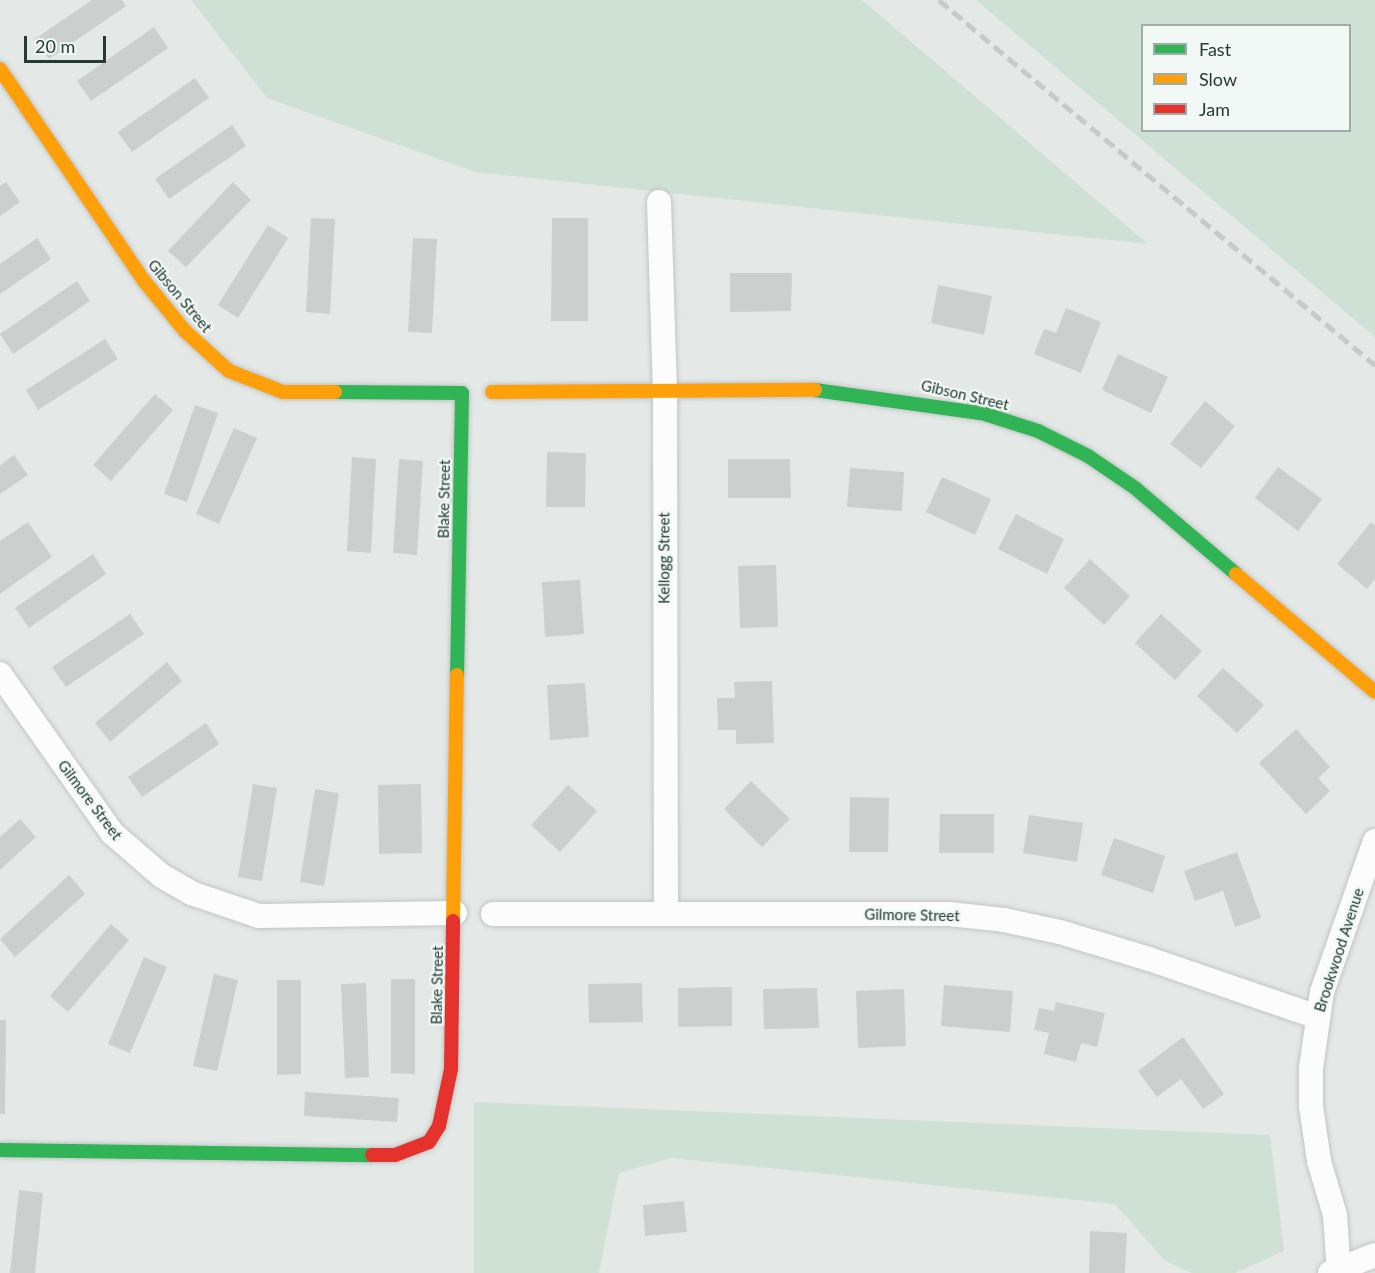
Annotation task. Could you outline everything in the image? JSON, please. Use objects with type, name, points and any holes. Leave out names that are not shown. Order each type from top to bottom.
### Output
[{"type":"street","name":"Gibson Street","points":[[0,69],[144,282],[185,332],[229,371],[283,392],[462,393]]},
{"type":"street","name":"Kellogg Street","points":[[659,202],[664,391],[666,914]]},
{"type":"street","name":"Gibson Street","points":[[492,392],[761,388],[835,391],[985,414],[1038,431],[1088,456],[1135,488],[1375,692]]},
{"type":"street","name":"Blake Street","points":[[0,1150],[395,1155],[416,1150],[429,1142],[439,1126],[451,1069],[462,393]]},
{"type":"street","name":"Gilmore Street","points":[[0,674],[112,833],[162,876],[190,893],[259,916],[455,913]]},
{"type":"street","name":"Brookwood Avenue","points":[[1336,1272],[1335,1215],[1319,1161],[1311,1106],[1311,1068],[1317,1017],[1375,841]]},
{"type":"street","name":"Gilmore Street","points":[[493,914],[949,914],[1004,920],[1060,932],[1138,956],[1317,1017]]},
{"type":"street","points":[[1336,1272],[1375,1256]]},
{"type":"green space","points":[[191,0],[862,0],[1148,244],[475,172],[267,98]]},
{"type":"green space","points":[[976,0],[1375,0],[1375,337]]},
{"type":"green space","points":[[474,1102],[1270,1135],[1284,1251],[1235,1273],[1192,1273],[1165,1261],[1115,1204],[672,1158],[619,1173],[599,1273],[474,1273]]},
{"type":"building","points":[[92,0],[122,0],[126,6],[49,59],[35,39]]},
{"type":"building","points":[[154,27],[168,48],[91,101],[77,81]]},
{"type":"building","points":[[195,78],[209,98],[132,152],[118,132]]},
{"type":"building","points":[[232,125],[246,146],[169,199],[155,179]]},
{"type":"building","points":[[6,182],[20,202],[0,216],[0,186]]},
{"type":"building","points":[[233,182],[251,200],[186,267],[168,251]]},
{"type":"building","points":[[311,218],[335,219],[330,314],[306,312]]},
{"type":"building","points":[[552,218],[588,218],[588,321],[551,321]]},
{"type":"building","points":[[268,225],[288,238],[238,318],[218,305]]},
{"type":"building","points":[[37,238],[51,259],[0,294],[0,264]]},
{"type":"building","points":[[413,238],[437,239],[432,333],[408,332]]},
{"type":"building","points":[[730,273],[792,273],[791,311],[730,312]]},
{"type":"building","points":[[77,281],[90,301],[13,354],[0,334]]},
{"type":"building","points":[[938,285],[992,296],[984,335],[931,323]]},
{"type":"building","points":[[1066,308],[1101,322],[1081,373],[1034,354],[1044,329],[1056,333]]},
{"type":"building","points":[[105,339],[118,359],[38,410],[26,390]]},
{"type":"building","points":[[1118,354],[1168,377],[1151,413],[1102,390]]},
{"type":"building","points":[[155,394],[173,410],[111,481],[93,465]]},
{"type":"building","points":[[1205,401],[1235,426],[1201,468],[1170,444]]},
{"type":"building","points":[[195,405],[218,413],[187,502],[164,494]]},
{"type":"building","points":[[234,428],[257,438],[219,524],[196,514]]},
{"type":"building","points":[[547,452],[586,453],[585,507],[546,507]]},
{"type":"building","points":[[14,455],[28,475],[0,494],[0,465]]},
{"type":"building","points":[[352,457],[376,459],[371,553],[347,551]]},
{"type":"building","points":[[399,459],[423,461],[417,555],[393,553]]},
{"type":"building","points":[[728,459],[790,459],[791,498],[728,498]]},
{"type":"building","points":[[1278,467],[1322,499],[1298,531],[1255,498]]},
{"type":"building","points":[[850,468],[904,472],[902,511],[847,507]]},
{"type":"building","points":[[942,477],[991,499],[975,535],[926,512]]},
{"type":"building","points":[[1016,514],[1064,539],[1047,574],[998,549]]},
{"type":"building","points":[[28,522],[52,557],[0,594],[0,541]]},
{"type":"building","points":[[1371,522],[1375,525],[1375,579],[1367,589],[1337,564]]},
{"type":"building","points":[[93,554],[106,574],[29,628],[15,608]]},
{"type":"building","points":[[1090,559],[1130,596],[1104,625],[1064,588]]},
{"type":"building","points":[[776,565],[778,627],[740,628],[738,566]]},
{"type":"building","points":[[580,580],[584,634],[545,637],[542,582]]},
{"type":"building","points":[[130,614],[144,634],[66,687],[52,667]]},
{"type":"building","points":[[1161,614],[1202,651],[1175,680],[1135,643]]},
{"type":"building","points":[[167,662],[182,681],[110,742],[95,723]]},
{"type":"building","points":[[1223,668],[1264,705],[1237,733],[1197,696]]},
{"type":"building","points":[[772,681],[774,743],[736,744],[736,730],[718,730],[717,698],[735,698],[734,682]]},
{"type":"building","points":[[585,683],[589,737],[550,740],[547,685]]},
{"type":"building","points":[[206,723],[219,744],[142,797],[128,777]]},
{"type":"building","points":[[1296,729],[1330,767],[1318,778],[1330,791],[1306,814],[1259,763]]},
{"type":"building","points":[[751,781],[790,819],[762,847],[724,809]]},
{"type":"building","points":[[253,784],[277,788],[262,881],[238,877]]},
{"type":"building","points":[[421,784],[422,853],[379,854],[378,785]]},
{"type":"building","points":[[568,785],[597,811],[560,852],[531,825]]},
{"type":"building","points":[[315,789],[339,793],[324,886],[300,882]]},
{"type":"building","points":[[850,797],[889,798],[888,852],[849,852]]},
{"type":"building","points":[[940,814],[994,814],[994,853],[939,853]]},
{"type":"building","points":[[1029,815],[1083,823],[1077,862],[1023,853]]},
{"type":"building","points":[[20,819],[36,837],[0,870],[0,837]]},
{"type":"building","points":[[1114,838],[1165,856],[1153,893],[1101,875]]},
{"type":"building","points":[[1237,852],[1261,918],[1235,927],[1223,891],[1195,901],[1184,871]]},
{"type":"building","points":[[69,875],[85,894],[15,957],[0,939]]},
{"type":"building","points":[[111,924],[129,940],[68,1012],[50,996]]},
{"type":"building","points":[[144,957],[167,967],[130,1053],[108,1044]]},
{"type":"building","points":[[214,974],[238,980],[217,1071],[193,1066]]},
{"type":"building","points":[[391,979],[415,979],[415,1074],[391,1073]]},
{"type":"building","points":[[277,980],[301,980],[301,1074],[277,1075]]},
{"type":"building","points":[[366,983],[369,1077],[345,1078],[341,984]]},
{"type":"building","points":[[642,983],[643,1022],[589,1023],[588,984]]},
{"type":"building","points":[[944,985],[1013,991],[1010,1032],[941,1026]]},
{"type":"building","points":[[732,987],[732,1026],[678,1027],[678,988]]},
{"type":"building","points":[[817,988],[819,1028],[764,1029],[763,989]]},
{"type":"building","points":[[904,989],[906,1046],[858,1048],[856,991]]},
{"type":"building","points":[[1056,1002],[1105,1013],[1097,1047],[1081,1043],[1076,1062],[1044,1054],[1049,1033],[1034,1030],[1039,1008],[1054,1011]]},
{"type":"building","points":[[0,1020],[6,1020],[5,1114],[0,1114]]},
{"type":"building","points":[[1183,1037],[1224,1094],[1203,1109],[1181,1079],[1157,1097],[1138,1071]]},
{"type":"building","points":[[305,1092],[399,1098],[397,1122],[304,1116]]},
{"type":"building","points":[[19,1190],[43,1193],[35,1273],[10,1273]]},
{"type":"building","points":[[684,1201],[687,1232],[645,1236],[643,1205]]},
{"type":"building","points":[[1090,1231],[1127,1233],[1125,1273],[1089,1273]]},
{"type":"railway","points":[[939,0],[1375,365]]},
{"type":"traffic: fast","points":[[815,390],[985,414],[1038,431],[1088,456],[1135,488],[1236,574]]},
{"type":"traffic: fast","points":[[335,392],[462,393],[457,675]]},
{"type":"traffic: fast","points":[[0,1150],[372,1155]]},
{"type":"traffic: slow","points":[[0,69],[145,282],[185,331],[229,371],[283,392],[335,392]]},
{"type":"traffic: slow","points":[[492,392],[815,390]]},
{"type":"traffic: slow","points":[[1236,574],[1375,692]]},
{"type":"traffic: slow","points":[[453,921],[457,675]]},
{"type":"traffic: jam","points":[[372,1155],[395,1155],[429,1142],[439,1126],[451,1069],[453,921]]}]
